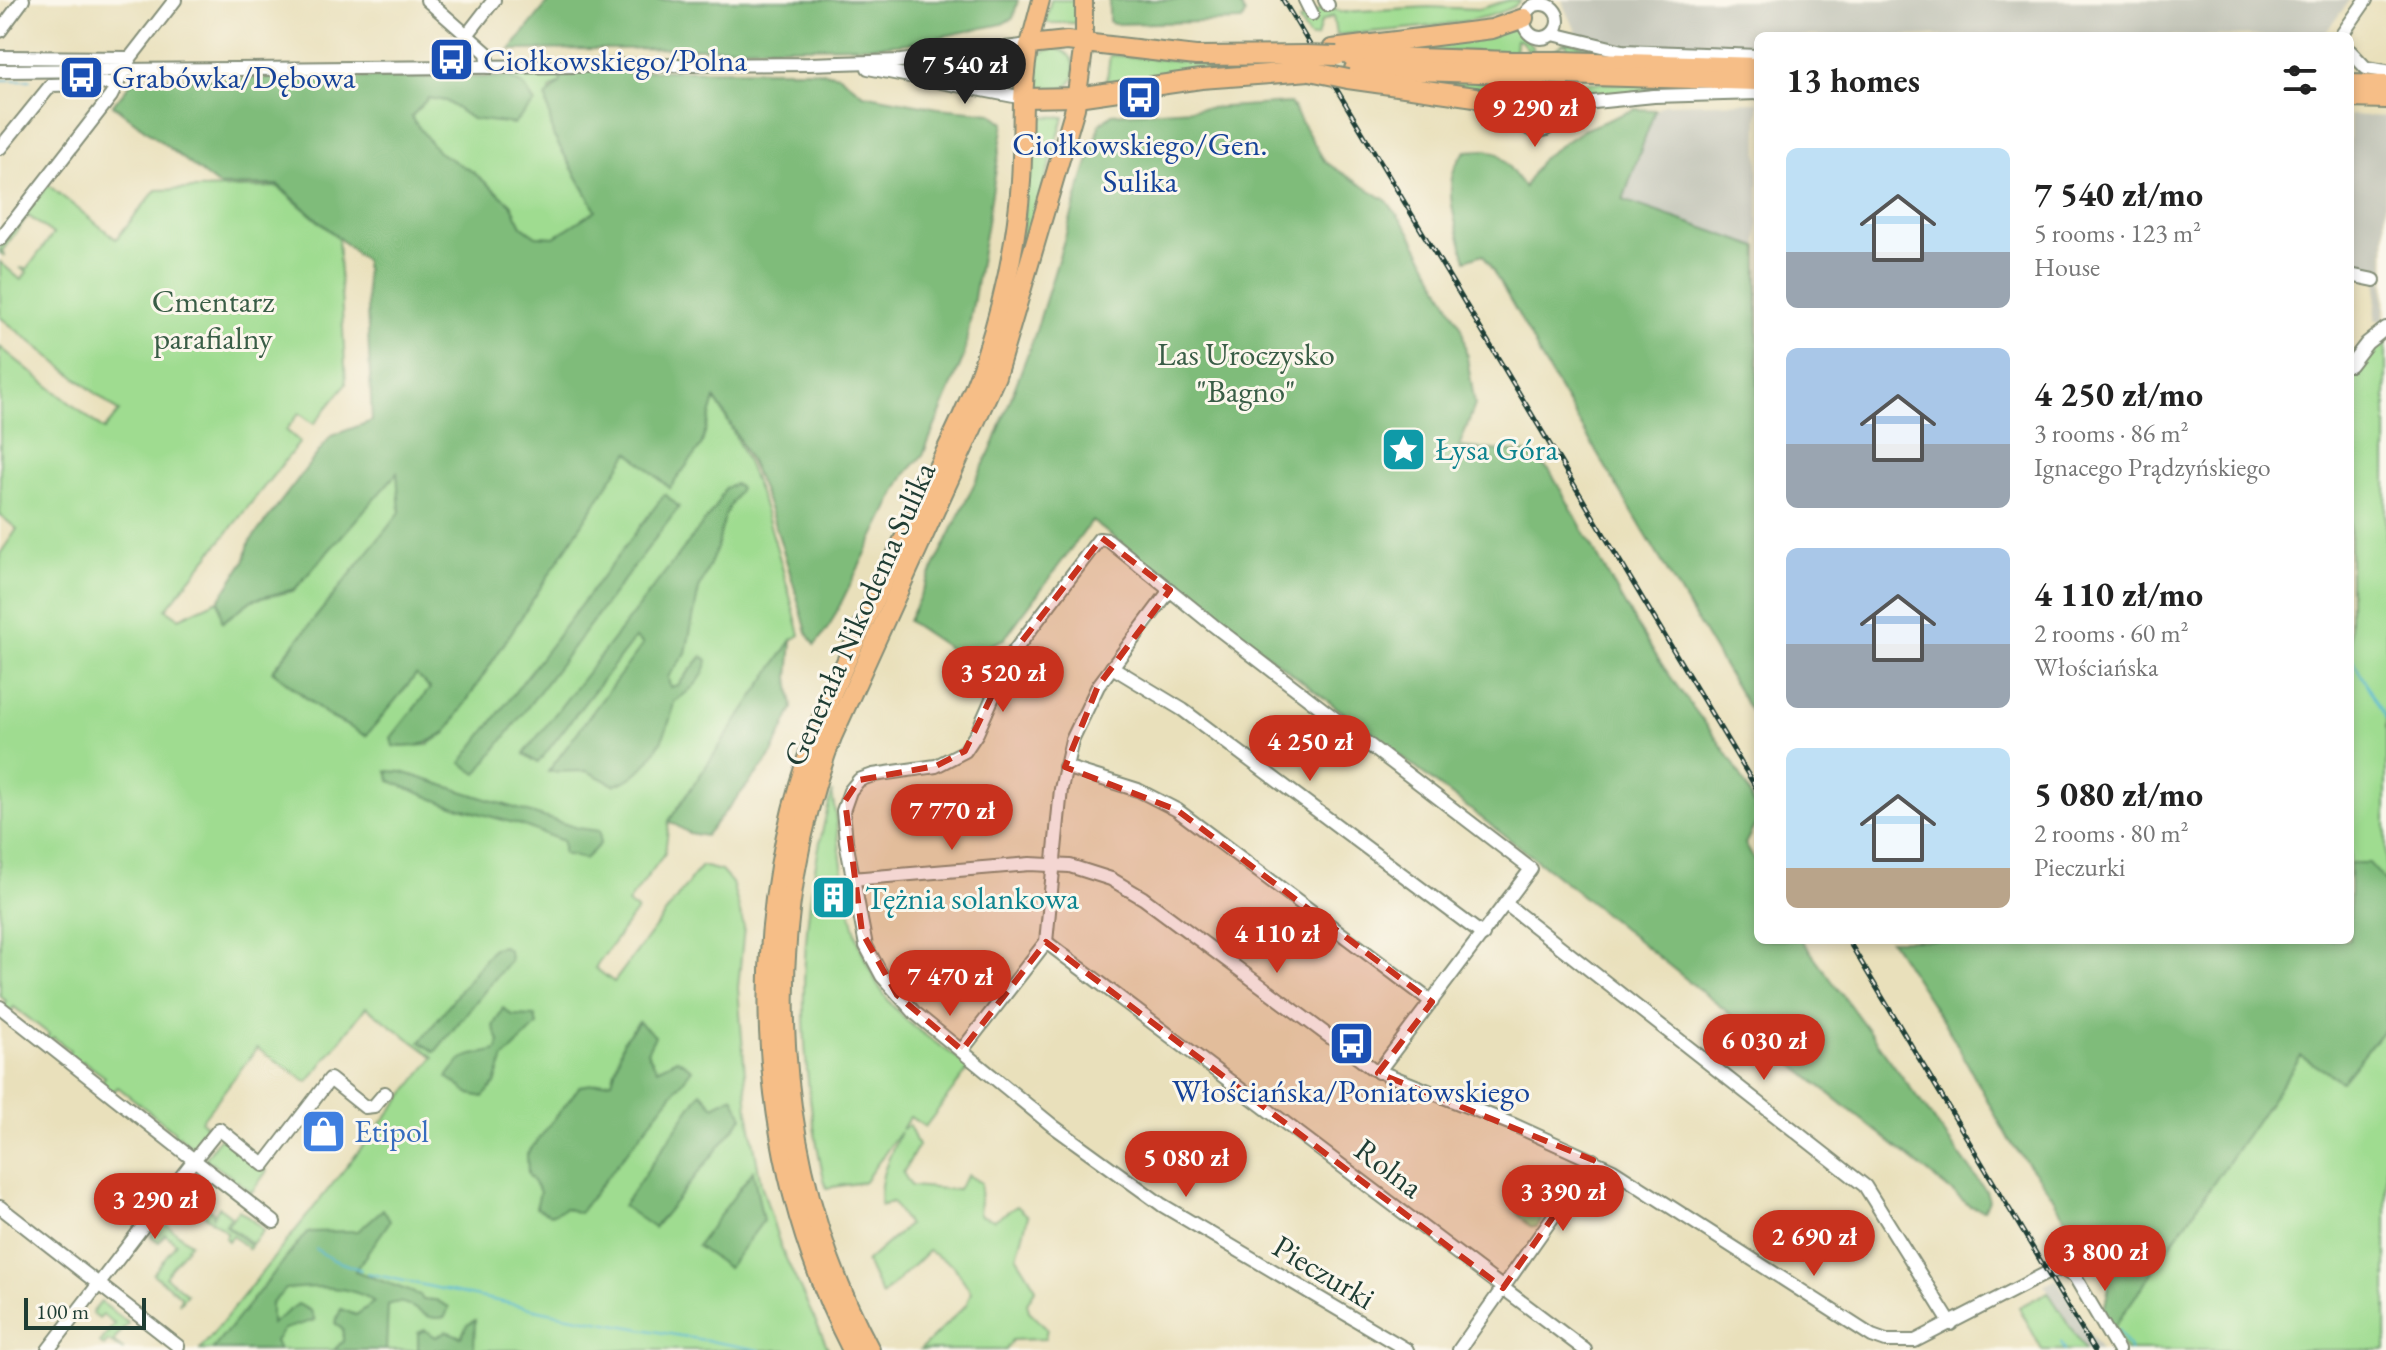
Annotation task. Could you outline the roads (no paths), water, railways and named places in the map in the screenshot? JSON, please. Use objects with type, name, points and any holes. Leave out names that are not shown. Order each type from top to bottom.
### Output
[{"type":"highway","points":[[1340,63],[1492,29],[1538,6]]},
{"type":"highway","points":[[1029,45],[1084,43],[1185,56],[1304,63],[1512,68],[1754,67]]},
{"type":"highway","name":"Generała Nikodema Sulika","points":[[870,1350],[831,1263],[789,1141],[786,946],[801,842],[821,765],[850,692],[991,391],[1077,97],[1084,43]]},
{"type":"highway","name":"Generała Nikodema Sulika","points":[[852,1350],[806,1240],[770,1042],[771,938],[786,837],[811,744],[839,678],[961,422],[983,364],[1000,305],[1016,227],[1029,45]]},
{"type":"highway","points":[[1024,98],[1077,97],[1304,63]]},
{"type":"highway","points":[[1340,63],[1475,97],[1521,116]]},
{"type":"highway","points":[[1561,68],[1754,81]]},
{"type":"highway","points":[[2354,84],[2386,85]]},
{"type":"highway","points":[[2354,98],[2386,99]]},
{"type":"highway","points":[[811,744],[817,741],[821,744],[821,765]]},
{"type":"main road","points":[[1029,45],[1041,0]]},
{"type":"main road","points":[[1084,0],[1084,43]]},
{"type":"street","points":[[0,31],[23,0]]},
{"type":"street","points":[[0,239],[175,0]]},
{"type":"street","points":[[427,0],[487,53],[489,67]]},
{"type":"street","points":[[467,35],[494,0]]},
{"type":"street","points":[[1305,0],[1312,14]]},
{"type":"street","points":[[2344,32],[2366,0]]},
{"type":"street","points":[[1754,56],[1623,51],[1583,40],[1548,33],[1525,29],[1538,6],[1556,12],[1548,33],[1546,105],[1551,126],[1535,131],[1528,128],[1521,116],[1523,105],[1546,105],[1586,105],[1654,96],[1754,93]]},
{"type":"street","points":[[0,71],[120,76],[489,67],[809,64],[901,61],[1029,45]]},
{"type":"street","points":[[2354,55],[2366,68],[2386,71]]},
{"type":"street","points":[[0,57],[130,58]]},
{"type":"street","points":[[809,64],[877,68],[1024,98]]},
{"type":"street","points":[[0,148],[46,88],[120,76]]},
{"type":"street","points":[[2354,276],[2374,280]]},
{"type":"street","points":[[2354,360],[2367,343],[2386,328]]},
{"type":"street","name":"Pieczurki","points":[[1170,590],[1108,540],[1099,539],[1012,654],[977,733],[965,751],[947,763],[873,775],[855,784],[843,811],[864,938],[882,976],[915,1013],[1023,1102],[1162,1205],[1407,1350]]},
{"type":"street","points":[[962,1050],[1046,942],[1065,767],[1086,708],[1112,667],[1170,590],[1531,869],[1378,1072]]},
{"type":"street","points":[[1112,667],[1183,710],[1483,935]]},
{"type":"street","points":[[1065,767],[1138,790],[1177,810],[1432,1002]]},
{"type":"street","points":[[852,879],[1053,864],[1100,875],[1132,890],[1378,1072],[1593,1160],[1865,1332],[1902,1346],[2048,1273],[2062,1269],[2073,1274],[2118,1350]]},
{"type":"street","points":[[1506,904],[1865,1186],[1951,1324]]},
{"type":"street","name":"Rolna","points":[[1046,942],[1585,1350]]},
{"type":"street","points":[[0,1027],[5,1011],[274,1222]]},
{"type":"street","points":[[48,1350],[219,1129],[264,1165],[330,1079],[370,1108],[385,1093]]},
{"type":"street","points":[[1459,1350],[1593,1160]]},
{"type":"street","points":[[0,1207],[178,1346]]},
{"type":"waterway","points":[[0,80],[30,80]]},
{"type":"waterway","points":[[2354,662],[2386,719]]},
{"type":"waterway","points":[[316,1249],[331,1259],[361,1270]]},
{"type":"waterway","points":[[367,1273],[563,1315],[760,1350]]},
{"type":"waterway","points":[[2118,1330],[2130,1350]]},
{"type":"waterway","points":[[2061,1342],[2065,1350]]},
{"type":"railway","points":[[1283,0],[1754,784]]},
{"type":"railway","points":[[1850,944],[2094,1350]]},
{"type":"place","name":"Ciołkowskiego/Polna","points":[[452,60]]},
{"type":"place","name":"Grabówka/Dębowa","points":[[81,77]]},
{"type":"place","name":"Ciołkowskiego/Gen. Sulika","points":[[1140,97]]},
{"type":"place","name":"Łysa Góra","points":[[1404,449]]},
{"type":"place","name":"Tężnia solankowa","points":[[834,898]]},
{"type":"place","name":"Włościańska/Poniatowskiego","points":[[1351,1044]]},
{"type":"place","name":"Etipol","points":[[323,1131]]},
{"type":"park label","name":"Cmentarz parafialny","points":[[213,320]]},
{"type":"park label","name":"Las Uroczysko \"Bagno\"","points":[[1246,372]]}]
